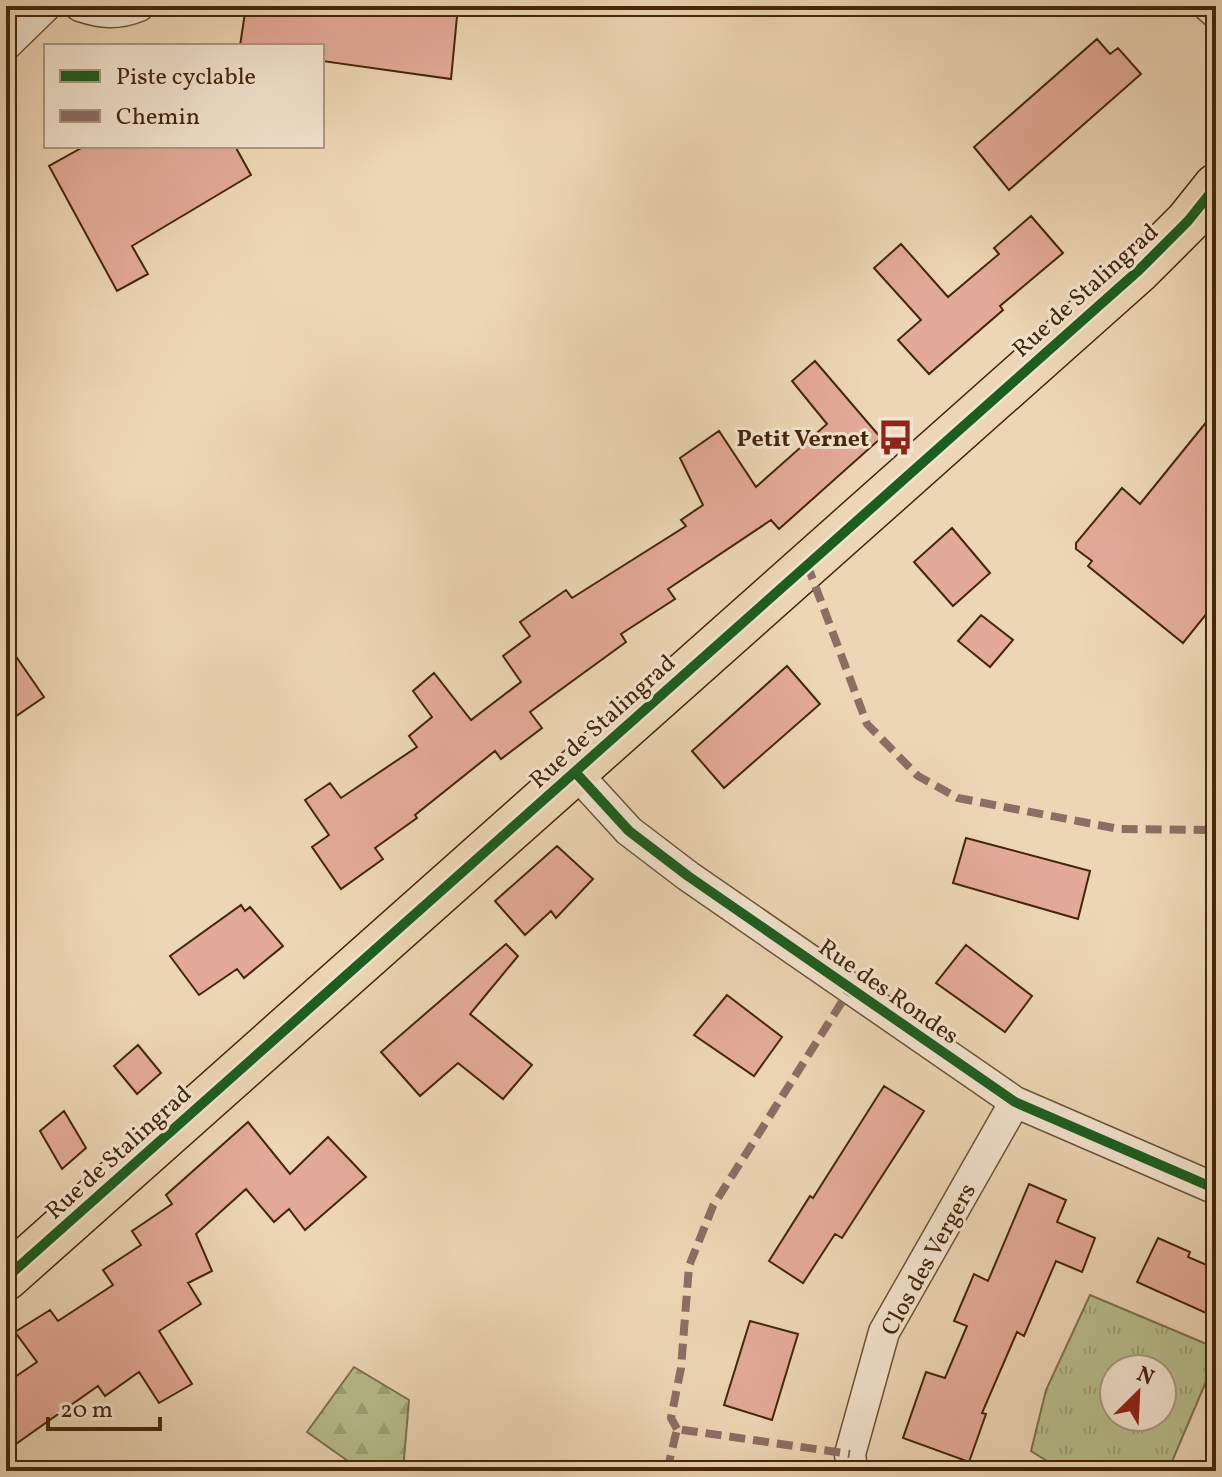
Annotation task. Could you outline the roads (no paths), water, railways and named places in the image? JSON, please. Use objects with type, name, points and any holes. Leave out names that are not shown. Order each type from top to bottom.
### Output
[{"type":"main road","name":"Rue de Stalingrad","points":[[6,1278],[1139,270],[1188,221],[1216,186]]},
{"type":"street","points":[[6,45],[46,6]]},
{"type":"street","points":[[80,6],[100,13],[123,12],[139,6]]},
{"type":"street","points":[[1208,6],[1216,13]]},
{"type":"street","name":"Rue des Rondes","points":[[575,772],[629,831],[688,876],[1015,1102],[1216,1189]]},
{"type":"street","name":"Clos des Vergers","points":[[852,1471],[850,1454],[884,1332],[1015,1102]]},
{"type":"place","name":"Petit Vernet","points":[[895,438]]}]
